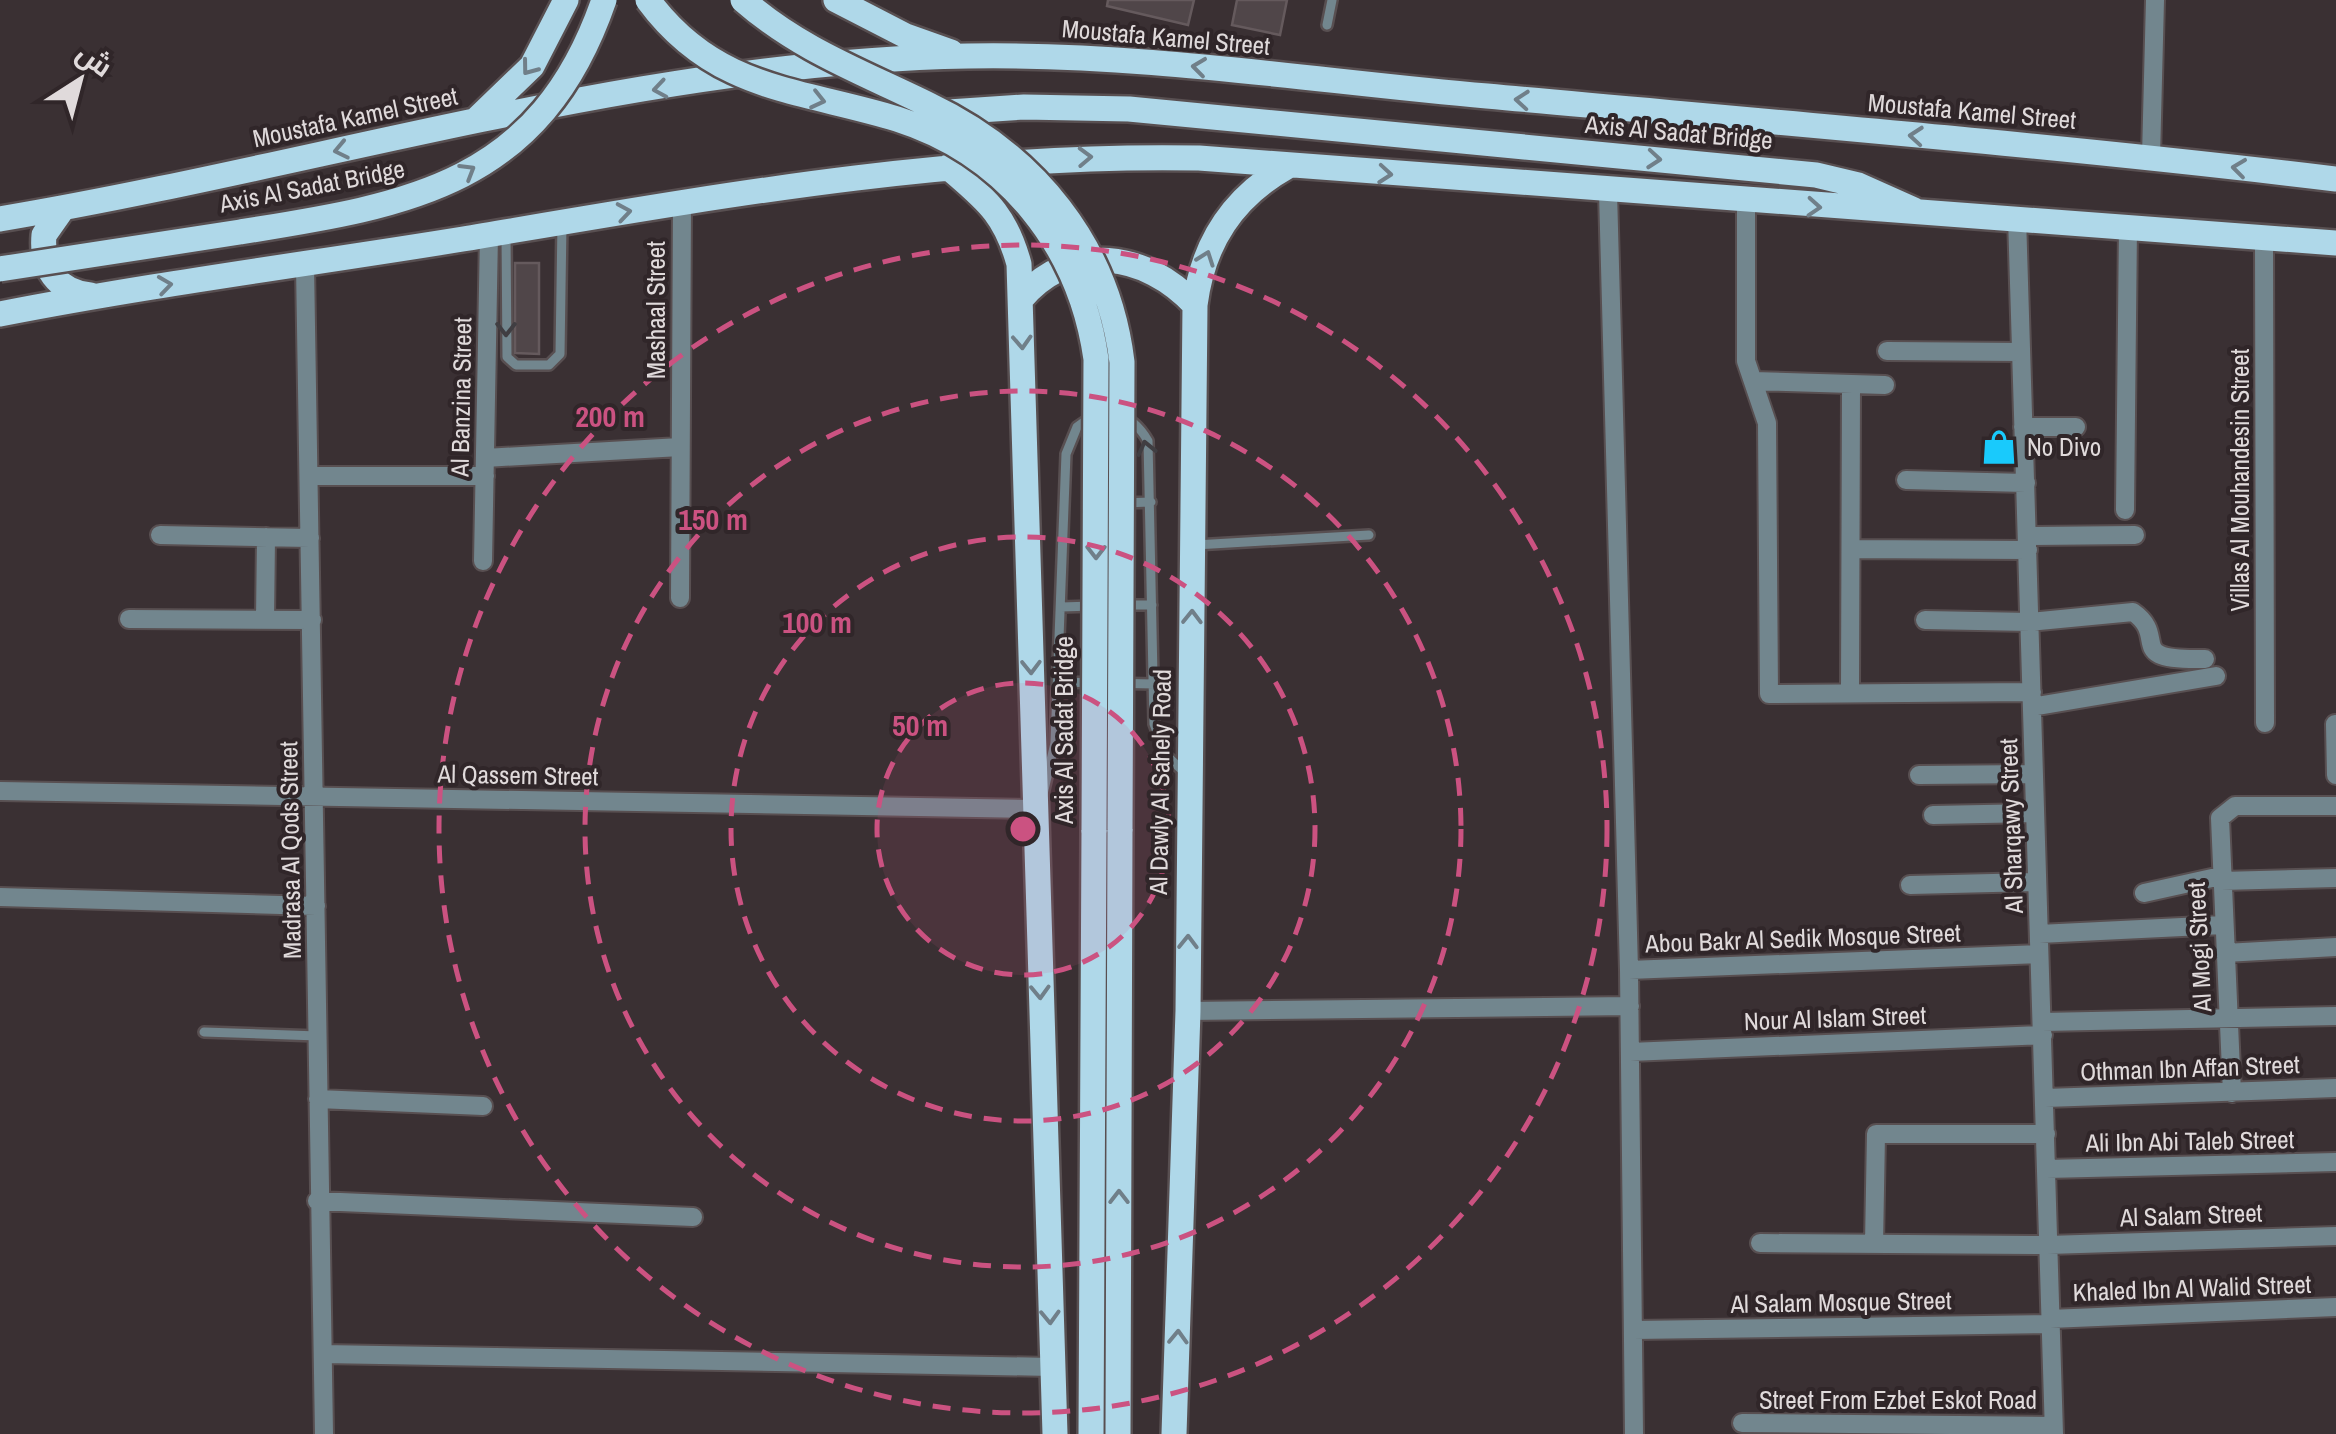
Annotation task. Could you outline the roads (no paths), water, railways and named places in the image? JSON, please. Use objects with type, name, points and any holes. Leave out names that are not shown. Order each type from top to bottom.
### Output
[{"type":"main road","points":[[473,122],[532,66],[566,0]]},
{"type":"main road","name":"Axis Al Sadat Bridge","points":[[0,269],[375,209],[439,188],[490,158],[550,103],[580,56],[604,0]]},
{"type":"main road","name":"Axis Al Sadat Bridge","points":[[648,0],[692,47],[734,74],[779,91],[894,118],[948,140],[1015,190],[1062,250],[1088,313],[1097,382],[1092,1434]]},
{"type":"main road","points":[[743,0],[811,51],[931,106],[1003,150],[1052,196],[1094,264],[1113,314],[1122,362],[1118,1434]]},
{"type":"main road","points":[[836,0],[906,36],[965,56]]},
{"type":"main road","name":"Moustafa Kamel Street","points":[[0,219],[473,122],[767,74],[965,56],[1183,65],[2151,157],[2336,179]]},
{"type":"main road","name":"Axis Al Sadat Bridge","points":[[894,118],[980,108],[1130,109],[1784,172],[1858,185],[1924,215]]},
{"type":"main road","points":[[0,314],[103,294],[305,265],[682,202],[948,167],[1111,156],[1924,215],[2017,216],[2336,243]]},
{"type":"main road","name":"Al Dawly Al Sahely Road","points":[[1174,1434],[1188,1011],[1196,304],[1205,256],[1223,222],[1246,194],[1288,166]]},
{"type":"main road","points":[[948,167],[995,207],[1010,230],[1020,264],[1055,1434]]},
{"type":"main road","points":[[63,208],[44,235],[47,268],[70,291],[103,294]]},
{"type":"main road","points":[[1021,299],[1056,270],[1106,259],[1156,271],[1196,304]]},
{"type":"street","points":[[2151,157],[2155,0]]},
{"type":"street","points":[[1608,192],[1630,1006],[1634,1434]]},
{"type":"street","name":"Mashaal Street","points":[[680,598],[682,202]]},
{"type":"street","points":[[1746,202],[1746,361],[1767,423],[1769,694],[2032,699],[2216,676]]},
{"type":"street","name":"Al Sharqawy Street","points":[[2017,216],[2053,1430]]},
{"type":"street","points":[[2125,510],[2128,226]]},
{"type":"street","name":"Al Banzina Street","points":[[483,561],[498,233]]},
{"type":"street","name":"Villas Al Mouhandesin Street","points":[[2264,236],[2266,723]]},
{"type":"street","name":"Madrasa Al Qods Street","points":[[305,265],[318,1036],[317,1200],[324,1434]]},
{"type":"street","points":[[1887,351],[2021,352]]},
{"type":"street","points":[[1753,382],[1885,385]]},
{"type":"street","points":[[1850,693],[1851,385]]},
{"type":"street","points":[[2024,426],[2076,426]]},
{"type":"street","points":[[309,476],[485,467],[680,447]]},
{"type":"street","points":[[1906,480],[2026,483]]},
{"type":"street","points":[[160,535],[310,538]]},
{"type":"street","points":[[1851,550],[2135,535]]},
{"type":"street","points":[[266,537],[266,620]]},
{"type":"street","points":[[1925,620],[2030,622],[2132,612],[2140,617],[2152,649],[2159,656],[2205,659]]},
{"type":"street","points":[[129,619],[312,620]]},
{"type":"street","points":[[2335,724],[2336,774]]},
{"type":"street","points":[[1920,774],[2034,774]]},
{"type":"street","name":"Al Qassem Street","points":[[0,791],[1034,810]]},
{"type":"street","name":"Al Mogi Street","points":[[2232,1093],[2220,818],[2234,806],[2336,806]]},
{"type":"street","points":[[1933,815],[2035,814]]},
{"type":"street","points":[[2144,893],[2221,879],[2336,878]]},
{"type":"street","points":[[1910,885],[2037,882]]},
{"type":"street","points":[[0,897],[316,906]]},
{"type":"street","points":[[2039,934],[2223,925]]},
{"type":"street","points":[[2224,953],[2336,947]]},
{"type":"street","name":"Abou Bakr Al Sedik Mosque Street","points":[[1629,970],[2040,954]]},
{"type":"street","points":[[1188,1011],[1630,1006]]},
{"type":"street","name":"Nour Al Islam Street","points":[[1630,1052],[2336,1016]]},
{"type":"street","name":"Othman Ibn Affan Street","points":[[2044,1098],[2336,1088]]},
{"type":"street","points":[[318,1099],[484,1106]]},
{"type":"street","points":[[1874,1244],[1876,1134],[2046,1134]]},
{"type":"street","name":"Ali Ibn Abi Taleb Street","points":[[2046,1169],[2336,1162]]},
{"type":"street","points":[[317,1200],[693,1217]]},
{"type":"street","name":"Al Salam Street","points":[[1760,1243],[2048,1245],[2336,1236]]},
{"type":"street","name":"Khaled Ibn Al Walid Street","points":[[2050,1321],[2336,1307]]},
{"type":"street","name":"Al Salam Mosque Street","points":[[1633,1330],[2050,1321]]},
{"type":"street","points":[[323,1354],[1052,1367]]},
{"type":"street","name":"Street From Ezbet Eskot Road","points":[[1742,1424],[2053,1430]]},
{"type":"lane","points":[[1327,25],[1332,0]]},
{"type":"lane","points":[[498,233],[507,357],[516,365],[549,365],[560,354],[562,222]]},
{"type":"lane","points":[[1034,810],[1054,756],[1069,440],[1076,427],[1102,413],[1130,419],[1141,428],[1150,456],[1156,735],[1173,764],[1190,776]]},
{"type":"lane","points":[[1064,505],[1151,502]]},
{"type":"lane","points":[[1192,545],[1369,534]]},
{"type":"lane","points":[[1060,607],[1152,604]]},
{"type":"lane","points":[[1058,682],[1154,684]]},
{"type":"lane","points":[[204,1032],[318,1036]]},
{"type":"place","name":"No Divo","points":[[1999,447]]}]
